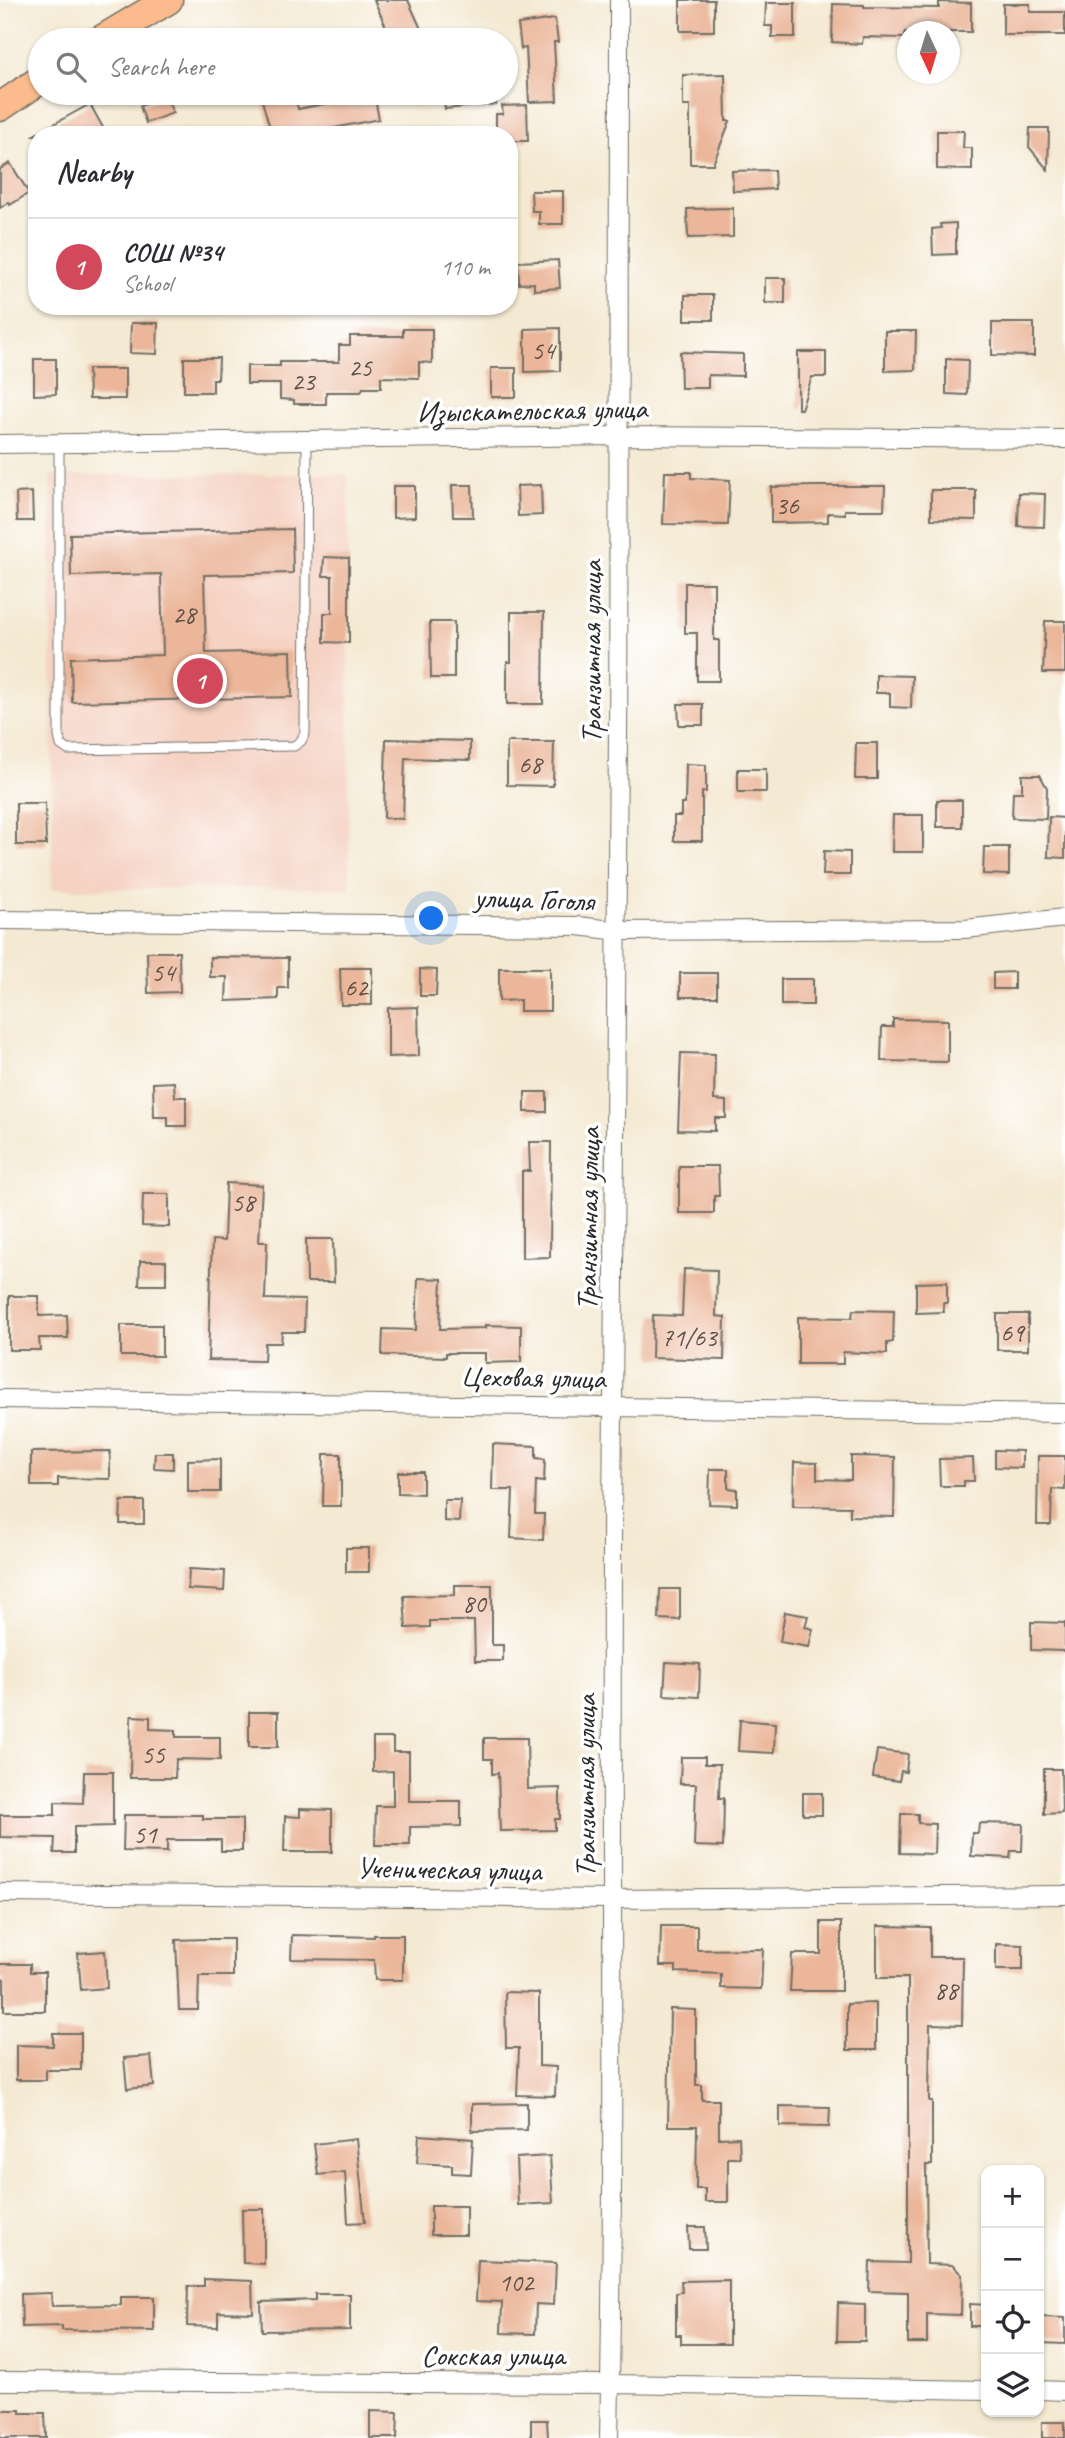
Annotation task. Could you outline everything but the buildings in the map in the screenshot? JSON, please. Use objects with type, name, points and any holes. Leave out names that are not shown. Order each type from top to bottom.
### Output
[{"type":"main road","points":[[121,28],[168,0]]},
{"type":"main road","points":[[0,107],[28,88]]},
{"type":"street","name":"Транзитная улица","points":[[609,2438],[613,1406],[619,931],[619,0]]},
{"type":"street","name":"Изыскательская улица","points":[[0,444],[619,436],[1065,439]]},
{"type":"street","name":"улица Гоголя","points":[[0,920],[578,926],[619,931],[965,929],[1065,918]]},
{"type":"street","name":"Цеховая улица","points":[[0,1399],[1065,1413]]},
{"type":"street","name":"Ученическая улица","points":[[0,1893],[613,1899],[1065,1895]]},
{"type":"street","name":"Сокская улица","points":[[0,2381],[610,2384],[981,2390]]},
{"type":"street","points":[[1044,2390],[1065,2391]]},
{"type":"lane","points":[[59,443],[59,737],[61,745],[68,750],[294,747],[301,741],[305,733],[307,441]]},
{"type":"shaded area","points":[[348,474],[349,888],[52,889],[51,475]]},
{"type":"place","name":"СОШ №34","points":[[200,681]]}]
